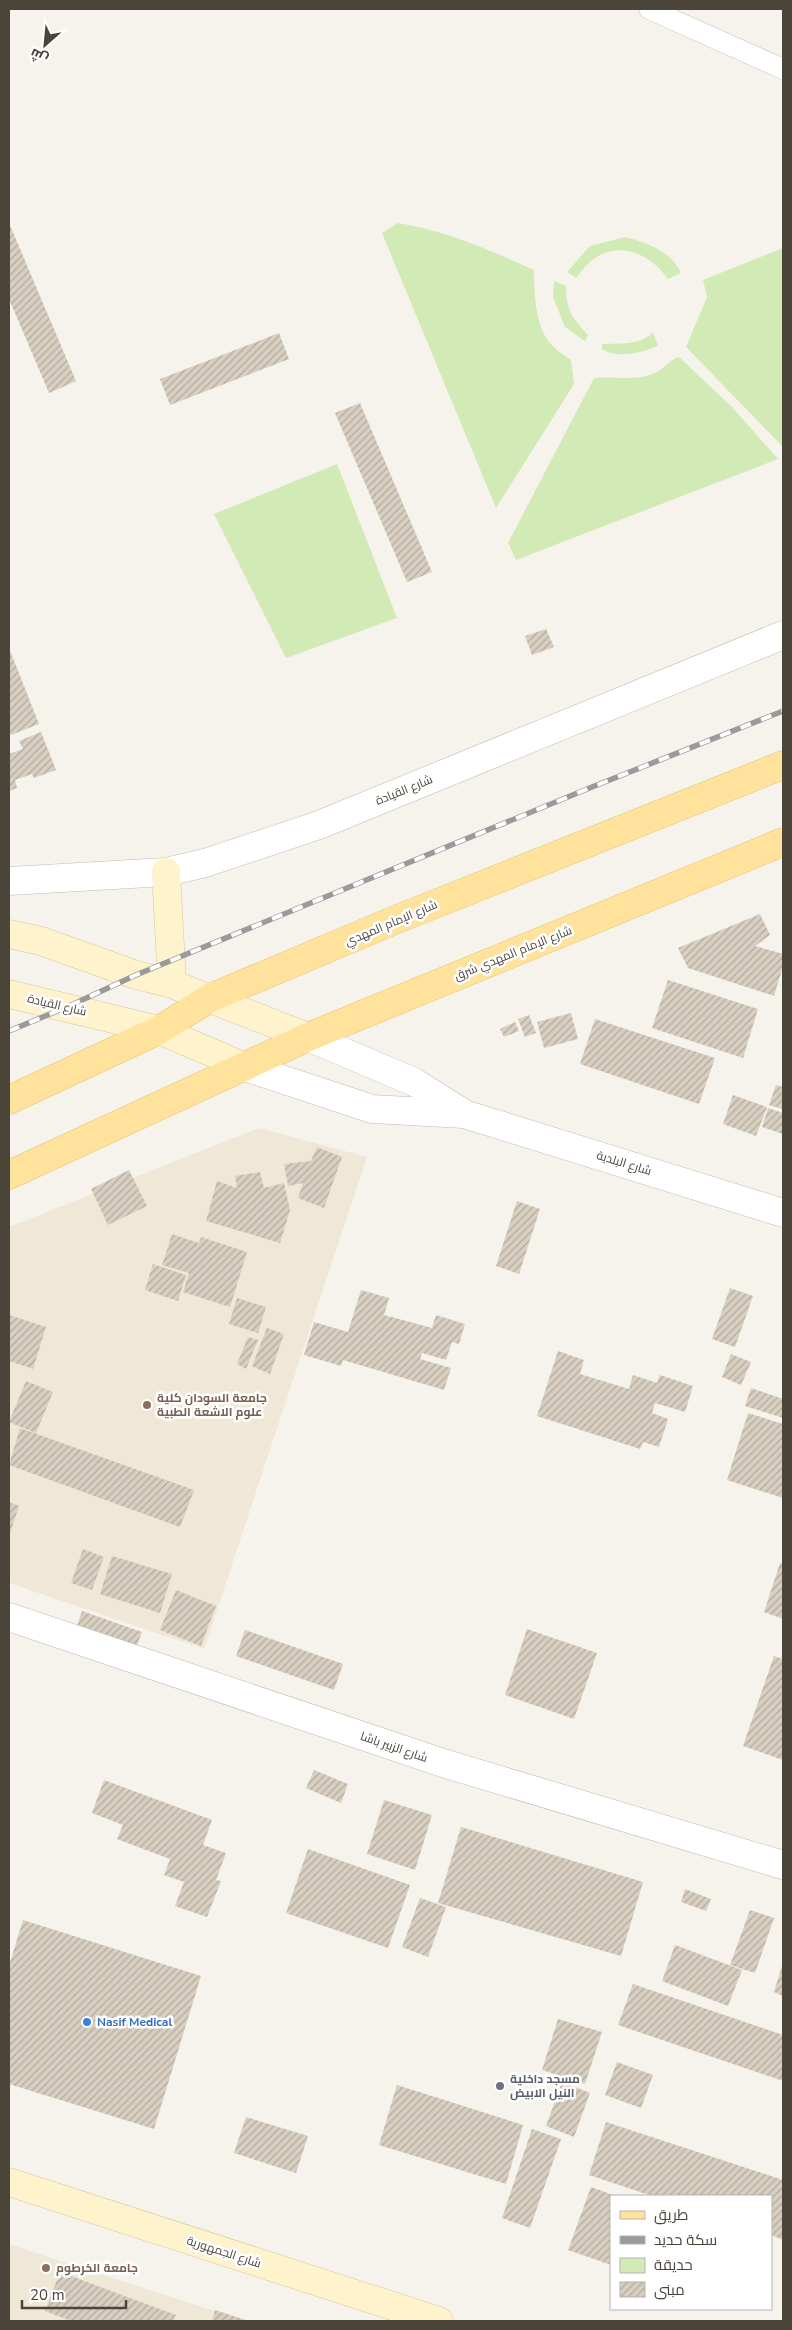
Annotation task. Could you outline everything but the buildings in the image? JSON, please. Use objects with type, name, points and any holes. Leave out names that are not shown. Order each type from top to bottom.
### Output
[{"type":"main road","name":"شارع الإمام المهدي","points":[[9,1100],[159,1030],[210,998],[413,913],[783,765]]},
{"type":"main road","name":"شارع الإمام المهدي شرق","points":[[245,1067],[308,1037],[783,842]]},
{"type":"main road","points":[[166,872],[172,984]]},
{"type":"main road","points":[[9,934],[41,941],[136,975],[172,984],[308,1037]]},
{"type":"main road","name":"شارع القيادة","points":[[9,994],[159,1030],[245,1067]]},
{"type":"main road","points":[[9,1175],[245,1067]]},
{"type":"main road","name":"شارع الجمهورية","points":[[9,2182],[439,2321]]},
{"type":"street","name":"شارع القيادة","points":[[9,881],[166,872],[205,863],[319,825],[783,635]]},
{"type":"street","points":[[308,1037],[414,1082],[464,1114]]},
{"type":"street","points":[[245,1067],[372,1110],[464,1114]]},
{"type":"street","name":"شارع البلدية","points":[[464,1114],[783,1213]]},
{"type":"street","name":"شارع الزبير باشا","points":[[9,1617],[444,1763],[783,1865]]},
{"type":"lane","points":[[649,9],[783,69]]},
{"type":"shaded area","name":"جامعة السودان كلية علوم الاشعة الطبية","points":[[259,1128],[367,1157],[204,1649],[9,1583],[9,1227]]},
{"type":"shaded area","name":"جامعة الخرطوم","points":[[9,2244],[245,2321],[9,2321]]},
{"type":"green space","points":[[398,223],[451,236],[534,270],[536,304],[542,329],[550,344],[571,360],[574,384],[496,508],[382,233]]},
{"type":"green space","points":[[625,237],[658,249],[671,259],[681,273],[668,279],[654,263],[636,253],[616,250],[595,258],[576,278],[567,272],[590,246]]},
{"type":"green space","points":[[783,248],[783,447],[686,347],[707,297],[703,280]]},
{"type":"green space","points":[[554,281],[566,286],[567,301],[571,313],[588,335],[585,341],[565,327],[553,297]]},
{"type":"green space","points":[[653,332],[658,346],[651,349],[630,354],[615,354],[602,349],[602,344],[636,342]]},
{"type":"green space","points":[[679,357],[731,406],[778,459],[516,560],[508,543],[594,378],[642,377],[660,370]]},
{"type":"green space","points":[[337,464],[397,618],[286,658],[214,514]]},
{"type":"railway","points":[[9,1031],[136,975],[592,787],[783,711]]},
{"type":"place","name":"جامعة السودان كلية علوم الاشعة الطبية","points":[[147,1405]]},
{"type":"place","name":"Nasif Medical","points":[[87,2022]]},
{"type":"place","name":"مسجد داخلية النيل الابيض","points":[[500,2086]]},
{"type":"place","name":"جامعة الخرطوم","points":[[46,2268]]}]
